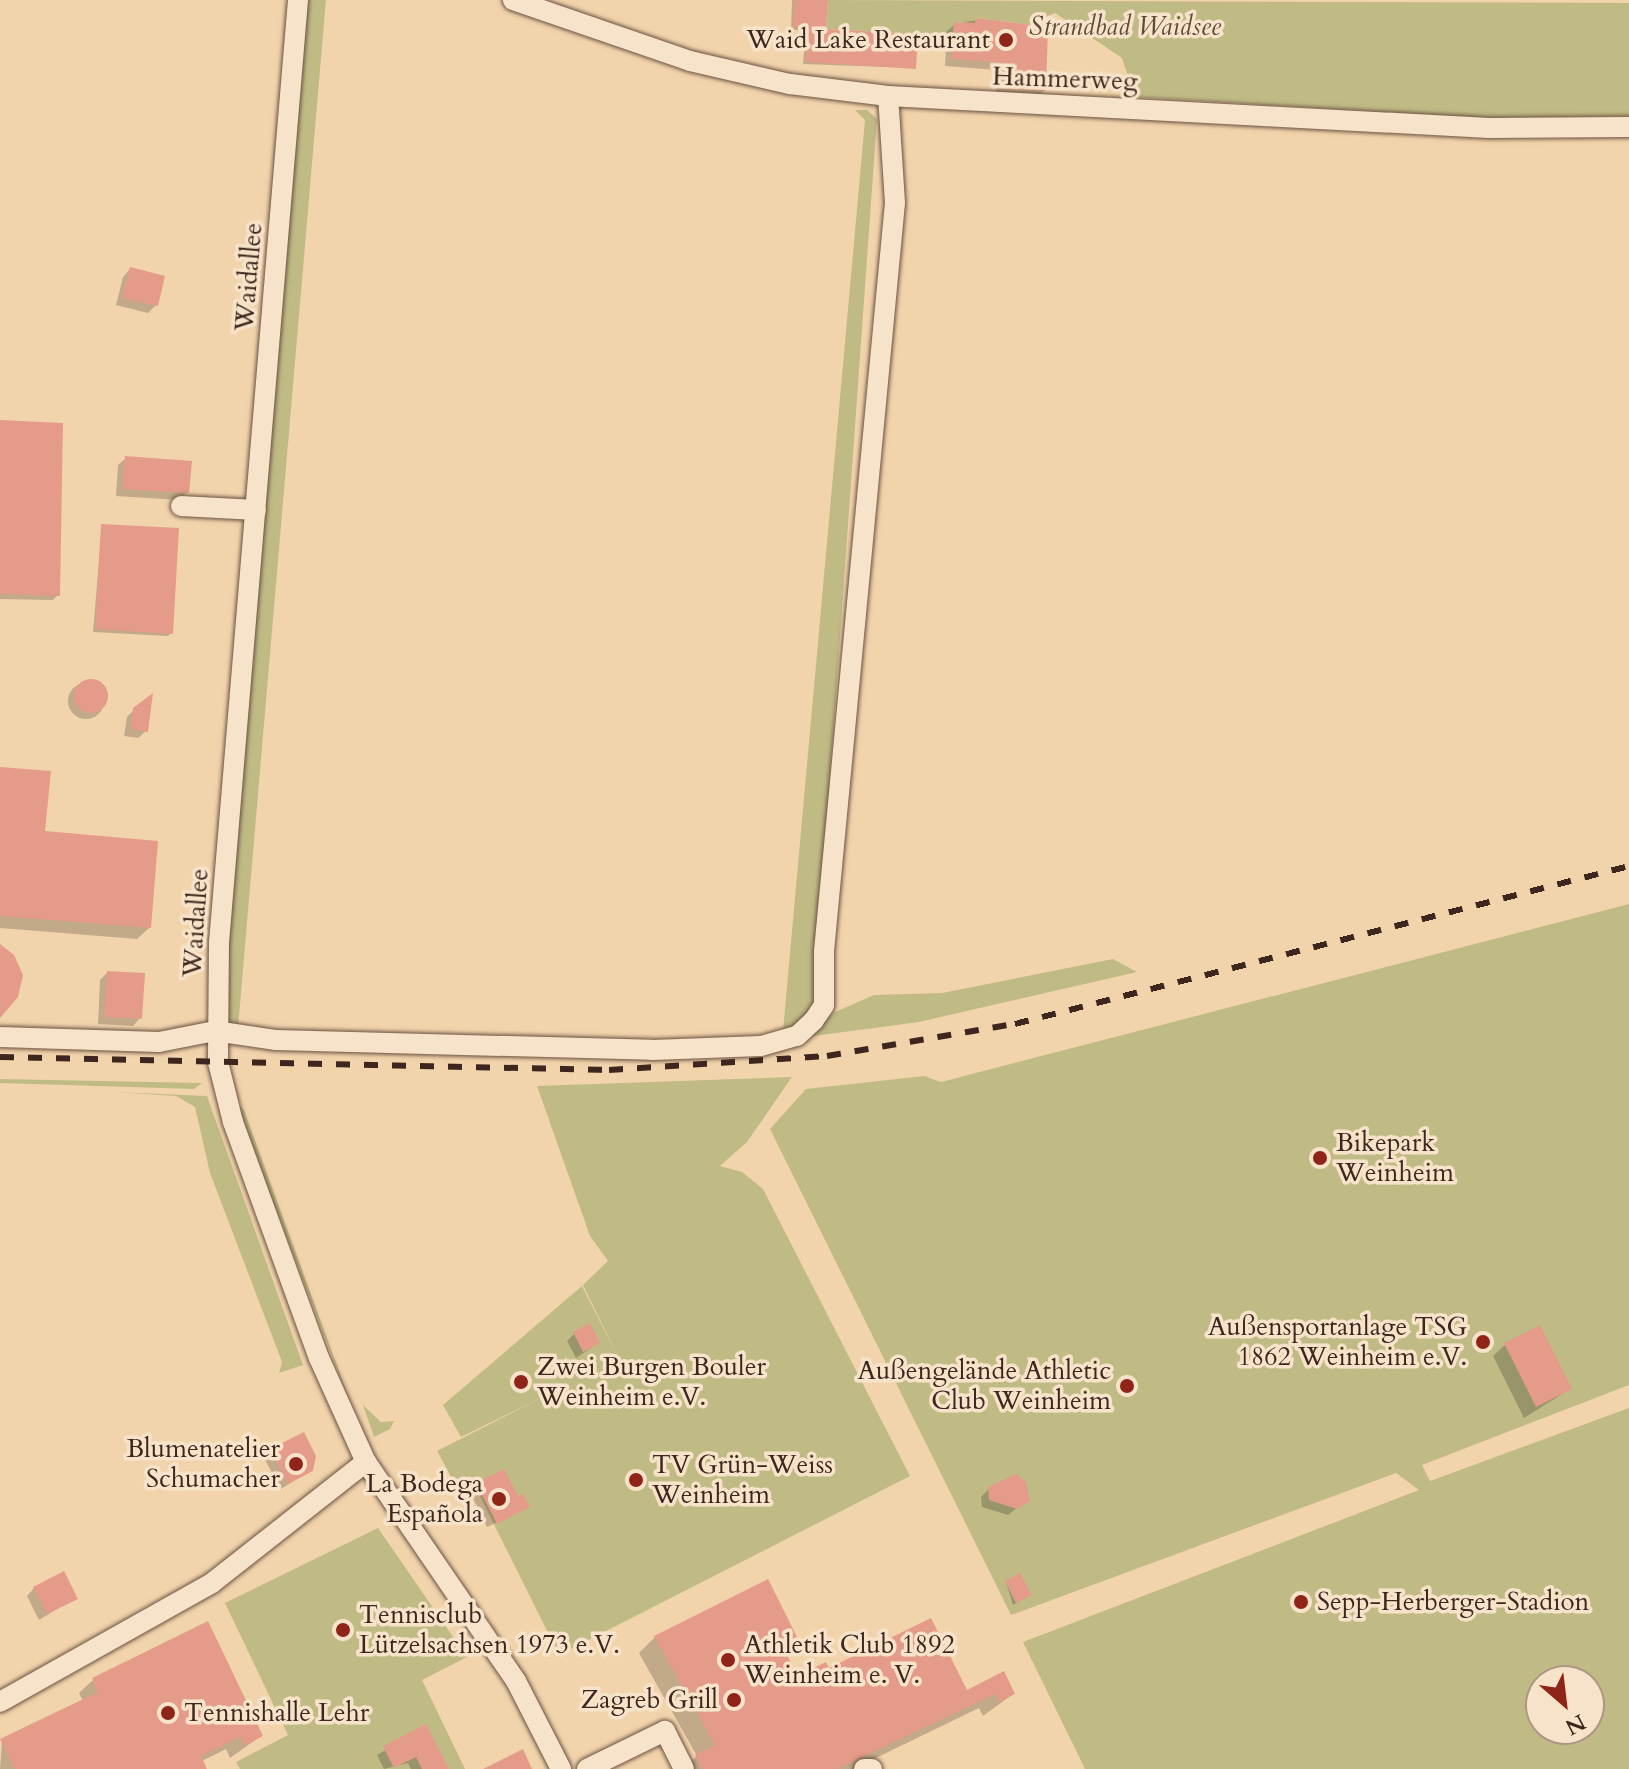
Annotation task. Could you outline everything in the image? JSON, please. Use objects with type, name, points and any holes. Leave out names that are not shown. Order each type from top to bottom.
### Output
[{"type":"street","name":"Waidallee","points":[[298,0],[215,1031],[233,1122],[319,1358],[366,1462],[516,1681],[561,1769]]},
{"type":"street","name":"Hammerweg","points":[[513,0],[690,61],[790,84],[888,96],[1489,128],[1629,127]]},
{"type":"street","points":[[0,1037],[159,1042],[215,1031],[276,1040],[652,1050],[761,1046],[797,1036],[814,1020],[824,1005],[824,951],[895,203],[888,96]]},
{"type":"street","points":[[181,506],[256,510]]},
{"type":"street","points":[[0,1702],[212,1583],[366,1462]]},
{"type":"street","points":[[587,1769],[665,1731],[684,1769]]},
{"type":"street","points":[[864,1769],[872,1769]]},
{"type":"green space","points":[[306,0],[326,0],[238,1028],[222,1015]]},
{"type":"green space","name":"Strandbad Waidsee","points":[[828,0],[1629,3],[1629,116],[1486,118],[1135,97],[1122,58],[1055,13],[1045,17],[1048,27],[976,18],[975,23],[954,22],[952,43],[918,40],[918,34],[826,29]]},
{"type":"green space","points":[[855,110],[867,110],[877,119],[814,1000],[803,1023],[783,1031],[865,120]]},
{"type":"green space","points":[[1629,904],[1629,1385],[1422,1465],[1430,1481],[1629,1408],[1629,1769],[1085,1769],[1023,1642],[1419,1490],[1396,1473],[1011,1615],[770,1129],[806,1089],[924,1076],[941,1082]]},
{"type":"green space","points":[[1113,959],[1137,972],[919,1022],[806,1037],[835,1012],[874,995],[942,993]]},
{"type":"green space","points":[[792,1077],[747,1142],[720,1166],[742,1172],[763,1189],[910,1476],[559,1655],[470,1476],[455,1484],[437,1451],[547,1395],[461,1437],[443,1405],[582,1286],[619,1359],[583,1285],[608,1261],[590,1236],[537,1086]]},
{"type":"green space","points":[[0,1079],[202,1083],[194,1089],[0,1083]]},
{"type":"green space","points":[[115,1092],[207,1096],[303,1365],[279,1373],[282,1362],[210,1173],[195,1107],[176,1096]]},
{"type":"green space","points":[[241,1107],[244,1110],[357,1421],[238,1110]]},
{"type":"green space","points":[[363,1405],[381,1422],[394,1421],[390,1429],[374,1437]]},
{"type":"green space","name":"Tennisclub Lützelsachsen 1973 e.V.","points":[[378,1528],[467,1657],[422,1680],[465,1769],[240,1769],[236,1762],[288,1735],[225,1603]]},
{"type":"building","points":[[795,0],[828,0],[826,29],[918,34],[916,69],[806,62],[808,28],[793,27]]},
{"type":"building","points":[[976,18],[1048,27],[1046,91],[1002,89],[1004,63],[952,59],[954,22],[975,23]]},
{"type":"building","points":[[130,267],[165,276],[158,306],[122,298]]},
{"type":"building","points":[[0,420],[63,423],[60,596],[0,594]]},
{"type":"building","points":[[125,456],[192,461],[189,493],[122,489]]},
{"type":"building","points":[[101,524],[179,528],[173,634],[95,629]]},
{"type":"building","points":[[91,679],[103,684],[108,696],[103,708],[91,713],[79,708],[74,696],[79,684]]},
{"type":"building","points":[[153,693],[148,732],[131,729],[133,708]]},
{"type":"building","points":[[0,767],[51,771],[45,831],[158,841],[151,928],[0,916]]},
{"type":"building","points":[[0,944],[14,955],[23,975],[18,997],[0,1018]]},
{"type":"building","points":[[107,971],[145,973],[142,1019],[104,1017]]},
{"type":"building","name":"Zwei Burgen Bouler Weinheim e.V.","points":[[590,1323],[600,1343],[583,1352],[573,1332]]},
{"type":"building","points":[[1540,1325],[1572,1389],[1536,1407],[1504,1343]]},
{"type":"building","name":"Blumenatelier Schumacher","points":[[304,1432],[316,1456],[313,1471],[288,1484],[270,1449]]},
{"type":"building","points":[[504,1469],[518,1496],[523,1493],[530,1507],[497,1524],[476,1483]]},
{"type":"building","points":[[1016,1474],[1026,1482],[1030,1501],[1017,1509],[989,1500],[988,1487]]},
{"type":"building","points":[[64,1571],[78,1599],[47,1614],[33,1587]]},
{"type":"building","points":[[1020,1573],[1032,1595],[1016,1603],[1005,1581]]},
{"type":"building","name":"Athletik Club 1892 Weinheim e. V.","points":[[768,1579],[797,1637],[782,1644],[797,1676],[826,1662],[829,1668],[931,1618],[967,1690],[1004,1671],[1015,1694],[999,1702],[995,1694],[837,1769],[702,1769],[695,1755],[715,1745],[654,1636]]},
{"type":"building","points":[[208,1621],[263,1736],[244,1746],[240,1737],[201,1756],[207,1769],[15,1769],[0,1739],[98,1692],[92,1678]]},
{"type":"building","name":"Tennisclub Lützelsachsen 1973 e.V.","points":[[426,1724],[449,1769],[422,1769],[416,1757],[394,1768],[383,1746]]},
{"type":"building","points":[[523,1749],[532,1769],[483,1769]]},
{"type":"railway","points":[[0,1057],[609,1070],[827,1056],[1015,1024],[1629,866]]},
{"type":"place","name":"Waid Lake Restaurant","points":[[1006,40]]},
{"type":"place","name":"Bikepark Weinheim","points":[[1320,1158]]},
{"type":"place","name":"Außensportanlage TSG 1862 Weinheim e.V.","points":[[1483,1342]]},
{"type":"place","name":"Zwei Burgen Bouler Weinheim e.V.","points":[[521,1382]]},
{"type":"place","name":"Außengelände Athletic Club Weinheim","points":[[1127,1386]]},
{"type":"place","name":"Blumenatelier Schumacher","points":[[296,1464]]},
{"type":"place","name":"TV Grün-Weiss Weinheim","points":[[636,1480]]},
{"type":"place","name":"La Bodega Española","points":[[499,1499]]},
{"type":"place","name":"Sepp-Herberger-Stadion","points":[[1301,1602]]},
{"type":"place","name":"Tennisclub Lützelsachsen 1973 e.V.","points":[[343,1630]]},
{"type":"place","name":"Athletik Club 1892 Weinheim e. V.","points":[[728,1660]]},
{"type":"place","name":"Zagreb Grill","points":[[734,1700]]},
{"type":"place","name":"Tennishalle Lehr","points":[[168,1713]]}]
